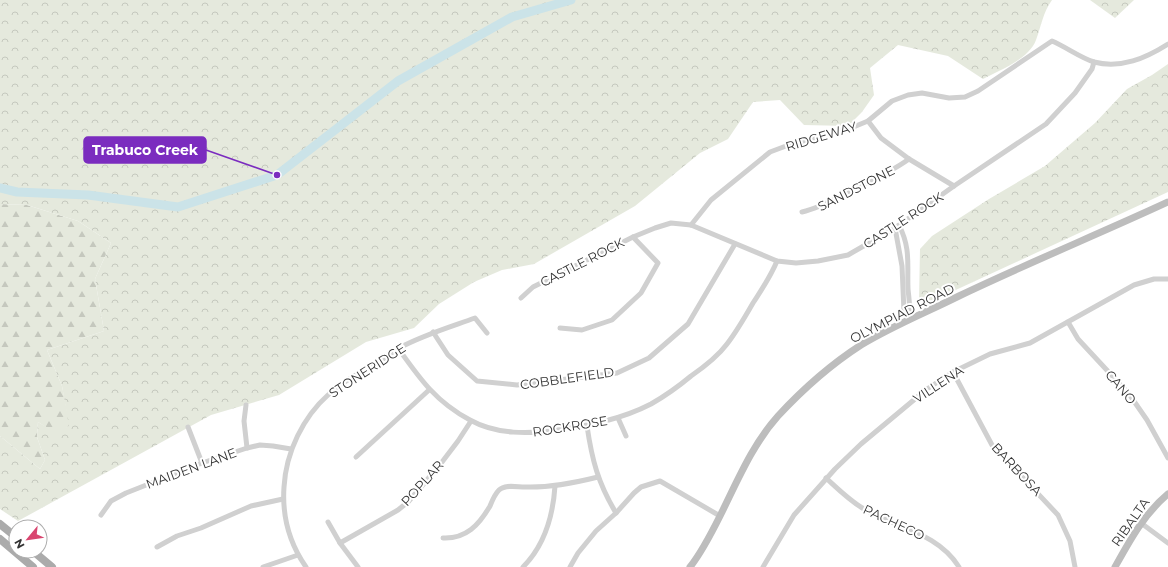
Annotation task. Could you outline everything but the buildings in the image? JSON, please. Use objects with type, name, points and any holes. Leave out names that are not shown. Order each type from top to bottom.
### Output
[{"type":"main road","name":"OLYMPIAD ROAD","points":[[690,567],[708,540],[759,441],[777,417],[804,388],[824,371],[861,345],[909,320],[1168,202]]},
{"type":"main road","name":"RIBALTA","points":[[1115,567],[1141,523],[1149,512],[1168,494]]},
{"type":"main road","points":[[0,524],[8,530]]},
{"type":"main road","points":[[0,540],[33,567]]},
{"type":"main road","points":[[42,559],[52,567]]},
{"type":"street","name":"RIDGEWAY","points":[[691,225],[711,200],[770,152],[786,146],[851,128],[868,121],[892,101],[908,95],[922,93],[949,98],[965,97],[978,91],[1052,41],[1094,62]]},
{"type":"street","points":[[1094,62],[1115,65],[1132,62],[1157,52],[1168,44]]},
{"type":"street","name":"CASTLE ROCK","points":[[521,298],[533,287],[633,237],[671,223],[691,225],[777,261],[796,263],[818,261],[848,255],[897,227],[954,186],[1046,124],[1075,93],[1092,69],[1094,62]]},
{"type":"street","points":[[868,121],[881,138],[909,159],[954,186]]},
{"type":"street","name":"SANDSTONE","points":[[802,212],[815,209],[887,173],[909,159]]},
{"type":"street","points":[[897,227],[908,251],[908,298],[911,311],[909,320]]},
{"type":"street","points":[[897,227],[902,266],[902,299],[904,312],[909,320]]},
{"type":"street","points":[[560,328],[582,330],[612,320],[641,293],[658,263],[633,237]]},
{"type":"street","points":[[898,244],[905,242]]},
{"type":"street","name":"COBBLEFIELD","points":[[433,332],[448,355],[477,381],[517,385],[617,373],[649,358],[688,324],[735,244]]},
{"type":"street","name":"ROCKROSE","points":[[398,348],[429,390],[449,408],[471,421],[500,430],[518,433],[587,426],[618,418],[652,403],[698,371],[716,356],[738,328],[772,273],[777,261]]},
{"type":"street","name":"VILLENA","points":[[762,567],[794,516],[826,478],[845,458],[927,389],[953,372],[990,354],[1030,343],[1134,285],[1154,279],[1168,278]]},
{"type":"street","points":[[902,299],[908,298]]},
{"type":"street","name":"STONERIDGE","points":[[306,567],[298,555],[285,520],[283,499],[285,475],[291,449],[306,420],[328,394],[380,362],[398,348],[433,332],[476,318],[487,333]]},
{"type":"street","name":"CANO","points":[[1068,322],[1078,339],[1129,394],[1148,420],[1168,458]]},
{"type":"street","name":"BARBOSA","points":[[953,372],[992,445],[1060,518],[1070,541],[1075,567]]},
{"type":"street","points":[[356,457],[429,390]]},
{"type":"street","points":[[246,405],[244,421],[247,448]]},
{"type":"street","points":[[618,418],[626,436]]},
{"type":"street","name":"POPLAR","points":[[340,543],[398,510],[408,502],[439,466],[471,421]]},
{"type":"street","points":[[587,426],[591,451],[598,477],[616,513]]},
{"type":"street","points":[[188,427],[202,463]]},
{"type":"street","name":"MAIDEN LANE","points":[[101,515],[111,501],[126,493],[202,463],[260,445],[291,449]]},
{"type":"street","points":[[443,538],[453,539],[474,528],[484,517],[498,490],[505,486],[533,488],[555,486],[580,482],[598,477]]},
{"type":"street","name":"PACHECO","points":[[826,478],[848,498],[864,509],[934,541],[952,557],[959,567]]},
{"type":"street","points":[[570,567],[578,553],[596,531],[641,487],[660,481],[720,516]]},
{"type":"street","points":[[523,567],[536,552],[548,529],[552,513],[555,486]]},
{"type":"street","points":[[157,547],[177,536],[201,528],[250,506],[283,499]]},
{"type":"street","points":[[328,522],[340,543],[358,567]]},
{"type":"street","points":[[1141,523],[1168,543]]},
{"type":"street","points":[[263,567],[298,555]]},
{"type":"green space","points":[[0,0],[1052,0],[1044,15],[1036,40],[1027,53],[1005,68],[983,79],[948,56],[898,45],[870,68],[874,95],[862,112],[848,126],[804,125],[780,100],[753,102],[728,139],[700,153],[635,206],[534,264],[502,270],[474,282],[439,304],[414,328],[366,342],[279,395],[211,415],[22,519],[15,519],[0,509],[0,436],[40,469],[45,460],[37,437],[38,422],[55,432],[69,426],[62,386],[47,350],[104,331],[95,279],[111,243],[78,221],[27,205],[0,204]]},
{"type":"green space","points":[[1090,0],[1134,0],[1115,18]]},
{"type":"green space","points":[[1168,64],[1168,192],[934,300],[919,301],[920,249],[932,236],[989,199],[1045,166],[1095,123],[1127,89]]},
{"type":"green space","points":[[0,204],[27,205],[78,221],[111,243],[95,279],[104,331],[47,350],[62,386],[70,426],[55,433],[38,422],[37,437],[45,460],[40,469],[0,436]]},
{"type":"waterway","points":[[0,188],[17,192],[88,195],[178,207],[277,175],[398,81],[512,17],[571,0]]},
{"type":"place","name":"Trabuco Creek","points":[[277,175]]}]
